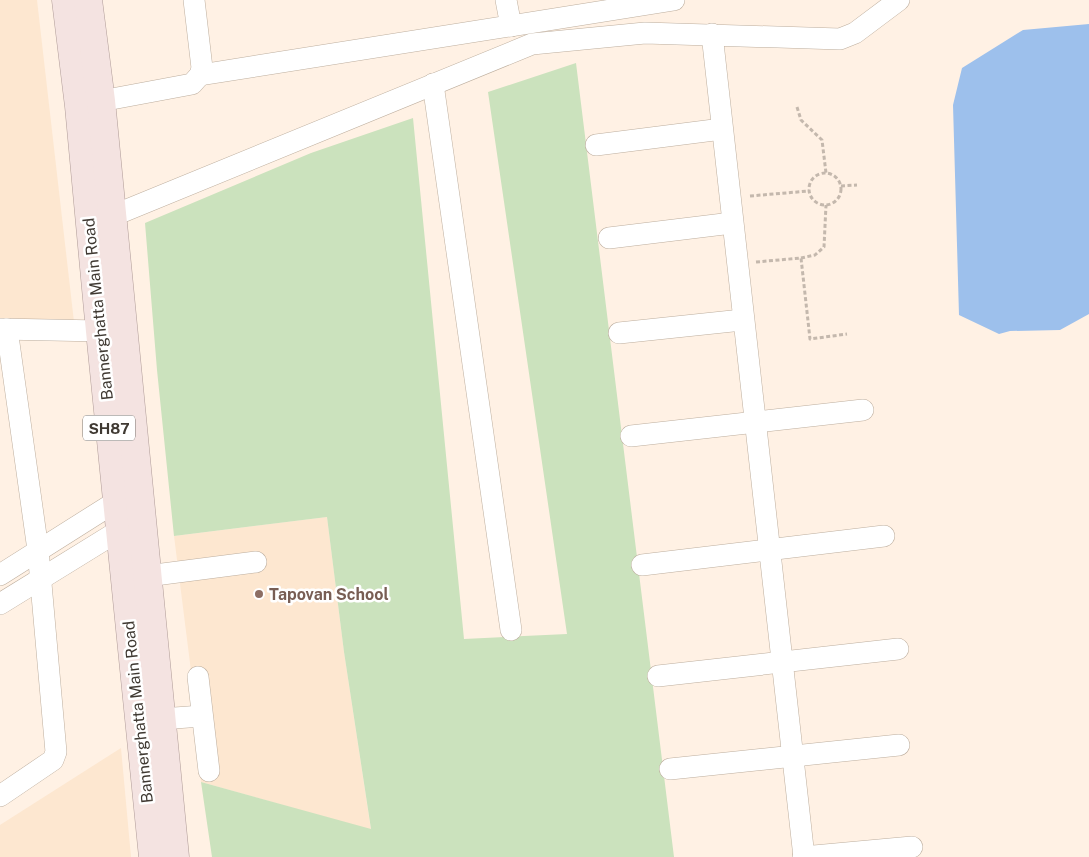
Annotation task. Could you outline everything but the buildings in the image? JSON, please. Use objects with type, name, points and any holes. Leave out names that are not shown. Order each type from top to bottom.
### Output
[{"type":"main road","name":"Bannerghatta Main Road","points":[[66,0],[79,106],[100,221],[147,576],[175,857]]},
{"type":"main road","name":"Bannerghatta Main Road","points":[[88,0],[101,101],[100,331],[152,857]]},
{"type":"street","points":[[101,101],[192,84],[200,75],[202,68],[194,0]]},
{"type":"street","points":[[506,0],[511,26]]},
{"type":"street","points":[[200,75],[674,0]]},
{"type":"street","points":[[100,221],[532,44],[644,32],[840,39],[855,32],[899,0]]},
{"type":"street","points":[[712,34],[742,320],[770,550],[803,857],[871,854],[912,847]]},
{"type":"street","points":[[433,84],[511,630]]},
{"type":"street","points":[[596,145],[722,129]]},
{"type":"street","points":[[609,238],[732,223]]},
{"type":"street","points":[[619,333],[742,320]]},
{"type":"street","points":[[0,796],[53,760],[56,752],[38,550],[3,329],[100,331]]},
{"type":"street","points":[[631,436],[863,410]]},
{"type":"street","points":[[0,576],[117,501]]},
{"type":"street","points":[[0,604],[120,530]]},
{"type":"street","points":[[642,565],[884,536]]},
{"type":"street","points":[[147,576],[256,562]]},
{"type":"street","points":[[658,676],[898,648]]},
{"type":"street","points":[[198,677],[209,771]]},
{"type":"street","points":[[161,719],[202,716]]},
{"type":"street","points":[[670,769],[899,745]]},
{"type":"path","points":[[797,107],[802,120],[822,140],[826,173]]},
{"type":"path","points":[[826,173],[836,177],[841,186],[839,197],[836,201],[826,205],[815,202],[809,191],[813,179],[826,173]]},
{"type":"path","points":[[841,186],[857,185]]},
{"type":"path","points":[[749,196],[809,191]]},
{"type":"path","points":[[736,264],[815,255],[824,247],[826,205]]},
{"type":"path","points":[[801,258],[810,339],[847,334]]},
{"type":"shaded area","points":[[0,0],[37,0],[74,322],[0,320]]},
{"type":"shaded area","points":[[327,517],[344,652],[371,830],[201,782],[191,671],[174,536]]},
{"type":"shaded area","points":[[121,748],[131,857],[0,857],[0,825]]},
{"type":"green space","points":[[576,63],[674,857],[212,857],[201,782],[371,829],[344,652],[327,517],[174,536],[157,370],[145,223],[311,153],[413,118],[464,639],[567,634],[488,92]]},
{"type":"water","points":[[1089,24],[1089,314],[1060,330],[1010,331],[999,334],[959,315],[953,105],[962,68],[1023,30]]},
{"type":"place","name":"Tapovan School","points":[[259,594]]}]
